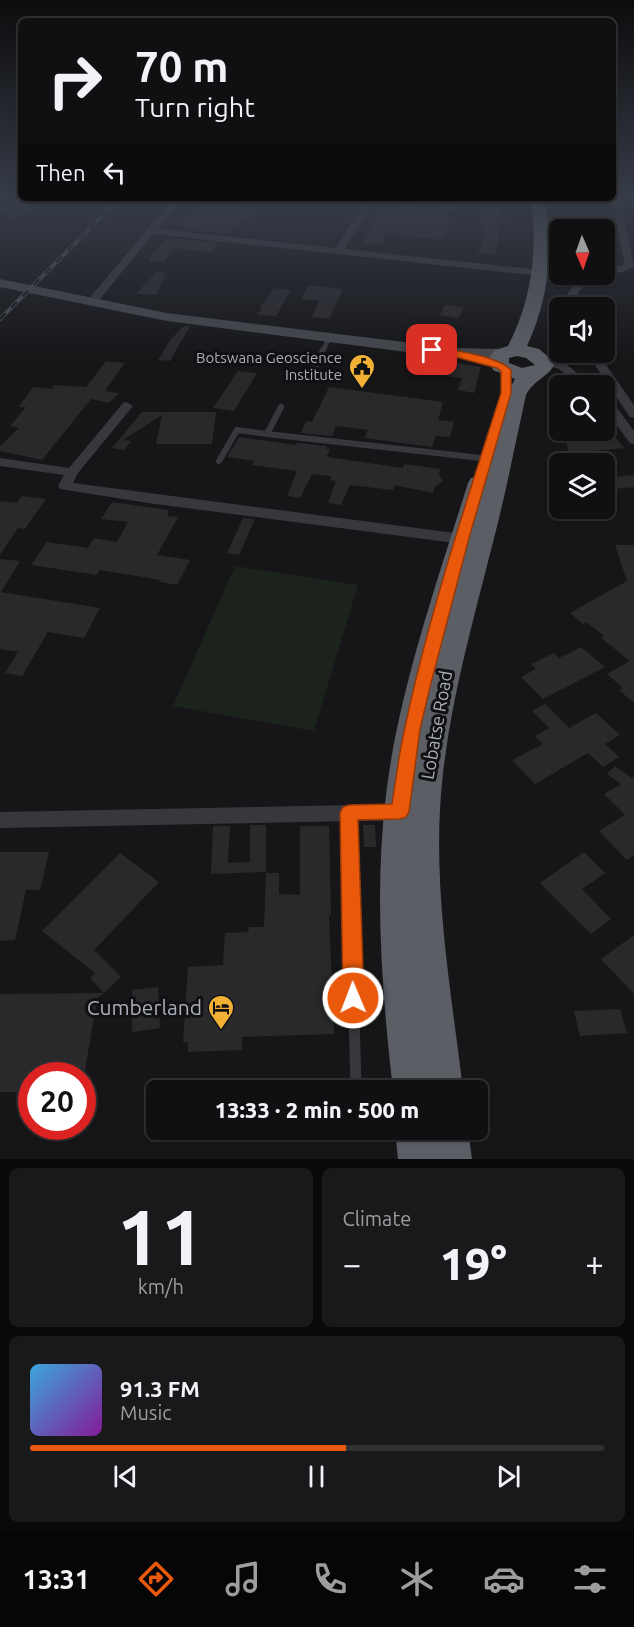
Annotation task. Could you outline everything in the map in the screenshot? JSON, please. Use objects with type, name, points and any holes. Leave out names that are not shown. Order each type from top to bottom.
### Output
[{"type":"highway","name":"Lobatse Road","points":[[494,459],[506,393],[506,360],[530,324],[541,273],[542,252]]},
{"type":"highway","name":"Lobatse Road","points":[[412,1080],[399,919],[397,860],[433,730],[472,540],[494,459],[516,395],[522,383],[539,365],[530,324]]},
{"type":"highway","points":[[506,360],[514,373],[539,365]]},
{"type":"highway","name":"Lobatse Road","points":[[412,812],[427,916],[442,1080]]},
{"type":"highway","points":[[417,1140],[419,1159]]},
{"type":"highway","points":[[448,1140],[451,1159]]},
{"type":"main road","points":[[0,283],[167,317],[506,360]]},
{"type":"street","points":[[91,303],[133,252]]},
{"type":"street","points":[[348,252],[549,273]]},
{"type":"street","points":[[615,270],[630,266],[627,252]]},
{"type":"street","points":[[599,363],[634,414]]},
{"type":"street","points":[[539,365],[563,375]]},
{"type":"street","points":[[127,406],[72,472],[65,484],[71,488],[472,540]]},
{"type":"street","points":[[615,413],[633,437]]},
{"type":"street","points":[[0,462],[72,472]]},
{"type":"street","points":[[0,820],[412,812]]},
{"type":"lane","points":[[314,369],[329,338]]},
{"type":"lane","points":[[267,434],[281,407]]},
{"type":"lane","points":[[219,461],[238,430],[494,459]]},
{"type":"lane","points":[[349,813],[356,1080]]},
{"type":"shaded area","points":[[235,566],[358,585],[314,731],[173,706]]},
{"type":"building","points":[[154,252],[171,252],[164,262],[148,261]]},
{"type":"building","points":[[478,252],[496,252],[495,255]]},
{"type":"building","points":[[156,272],[166,273],[157,295],[136,294]]},
{"type":"building","points":[[308,285],[343,289],[329,319],[312,317],[319,301],[301,299]]},
{"type":"building","points":[[274,288],[291,290],[276,316],[258,315],[261,309],[259,309]]},
{"type":"building","points":[[444,305],[464,307],[459,318],[440,315]]},
{"type":"building","points":[[184,326],[190,326],[170,361],[158,360],[171,339]]},
{"type":"building","points":[[434,359],[481,367],[474,393],[458,390],[462,378],[431,374]]},
{"type":"building","points":[[106,361],[125,363],[105,391],[119,393],[109,403],[91,399],[42,460],[0,451],[0,446],[19,428],[10,426],[26,407],[19,407],[33,387],[52,389],[54,385],[86,387]]},
{"type":"building","points":[[238,371],[257,373],[234,411],[213,408]]},
{"type":"building","points":[[329,387],[443,402],[438,420],[454,422],[450,437],[436,436],[432,447],[364,438],[368,430],[336,426],[332,436],[301,433],[306,421],[312,422]]},
{"type":"building","points":[[142,412],[216,412],[212,444],[156,444],[162,415],[123,440],[131,441],[124,450],[112,448]]},
{"type":"building","points":[[239,437],[296,445],[297,443],[327,446],[326,449],[330,449],[327,457],[403,468],[404,464],[440,469],[439,474],[443,481],[435,487],[433,493],[394,485],[393,490],[350,485],[341,505],[328,503],[336,481],[330,480],[331,476],[312,474],[300,498],[287,496],[297,471],[252,465],[254,461],[227,457]]},
{"type":"building","points":[[615,438],[624,448],[569,453],[566,442],[615,441]]},
{"type":"building","points":[[634,475],[634,487],[615,489],[615,477]]},
{"type":"building","points":[[22,496],[46,499],[25,529],[18,528],[0,555],[0,501],[17,503]]},
{"type":"building","points":[[112,502],[169,510],[167,516],[178,517],[157,555],[190,560],[177,585],[160,582],[161,580],[100,570],[97,575],[31,565],[47,542],[88,548],[94,538],[117,542],[128,522],[101,519]]},
{"type":"building","points":[[243,518],[255,519],[239,555],[227,553]]},
{"type":"building","points":[[615,545],[634,545],[634,703],[619,690],[623,688],[607,674],[630,661],[601,638],[604,636],[586,622],[583,624],[570,613],[627,581]]},
{"type":"building","points":[[0,559],[20,561],[1,592],[100,608],[84,638],[48,632],[22,676],[5,673],[18,652],[0,649]]},
{"type":"building","points":[[581,647],[605,667],[543,699],[521,677],[536,669],[531,664],[554,653],[559,658]]},
{"type":"building","points":[[545,704],[569,728],[596,713],[620,735],[605,744],[619,757],[603,767],[588,753],[535,784],[512,760],[543,744],[535,736],[549,728],[532,711]]},
{"type":"building","points":[[615,766],[632,778],[634,776],[634,855],[627,860],[599,831],[625,815],[604,794],[621,784],[607,774]]},
{"type":"building","points":[[250,825],[266,825],[266,872],[211,874],[213,826],[230,826],[228,863],[250,862]]},
{"type":"building","points":[[363,825],[375,825],[376,847],[364,847]]},
{"type":"building","points":[[300,826],[329,826],[331,915],[329,915],[334,1034],[242,1037],[242,1050],[188,1052],[188,1042],[183,1042],[188,967],[223,965],[225,933],[248,932],[249,927],[264,927],[266,873],[279,873],[279,894],[300,895]]},
{"type":"building","points":[[0,852],[49,852],[40,890],[26,890],[15,940],[0,941]]},
{"type":"building","points":[[584,852],[605,873],[582,889],[611,919],[591,934],[540,883]]},
{"type":"building","points":[[120,853],[159,882],[94,950],[121,977],[104,993],[90,978],[95,973],[42,931]]},
{"type":"building","points":[[634,935],[634,994],[601,959]]},
{"type":"building","points":[[158,987],[160,1028],[132,1032],[132,990]]},
{"type":"building","points":[[104,993],[97,999],[86,1062],[18,1062],[18,1092],[0,1092],[0,994]]},
{"type":"building","points":[[620,1009],[627,1033],[580,1036],[574,1011]]},
{"type":"railway","points":[[0,319],[66,252]]},
{"type":"place","name":"Botswana Geoscience Institute","points":[[362,390]]},
{"type":"place","name":"Cumberland","points":[[221,1031]]},
{"type":"route","points":[[353,998],[349,813],[400,812],[412,729],[423,683],[462,538],[506,393],[506,370],[500,366],[453,353],[432,350]]}]
